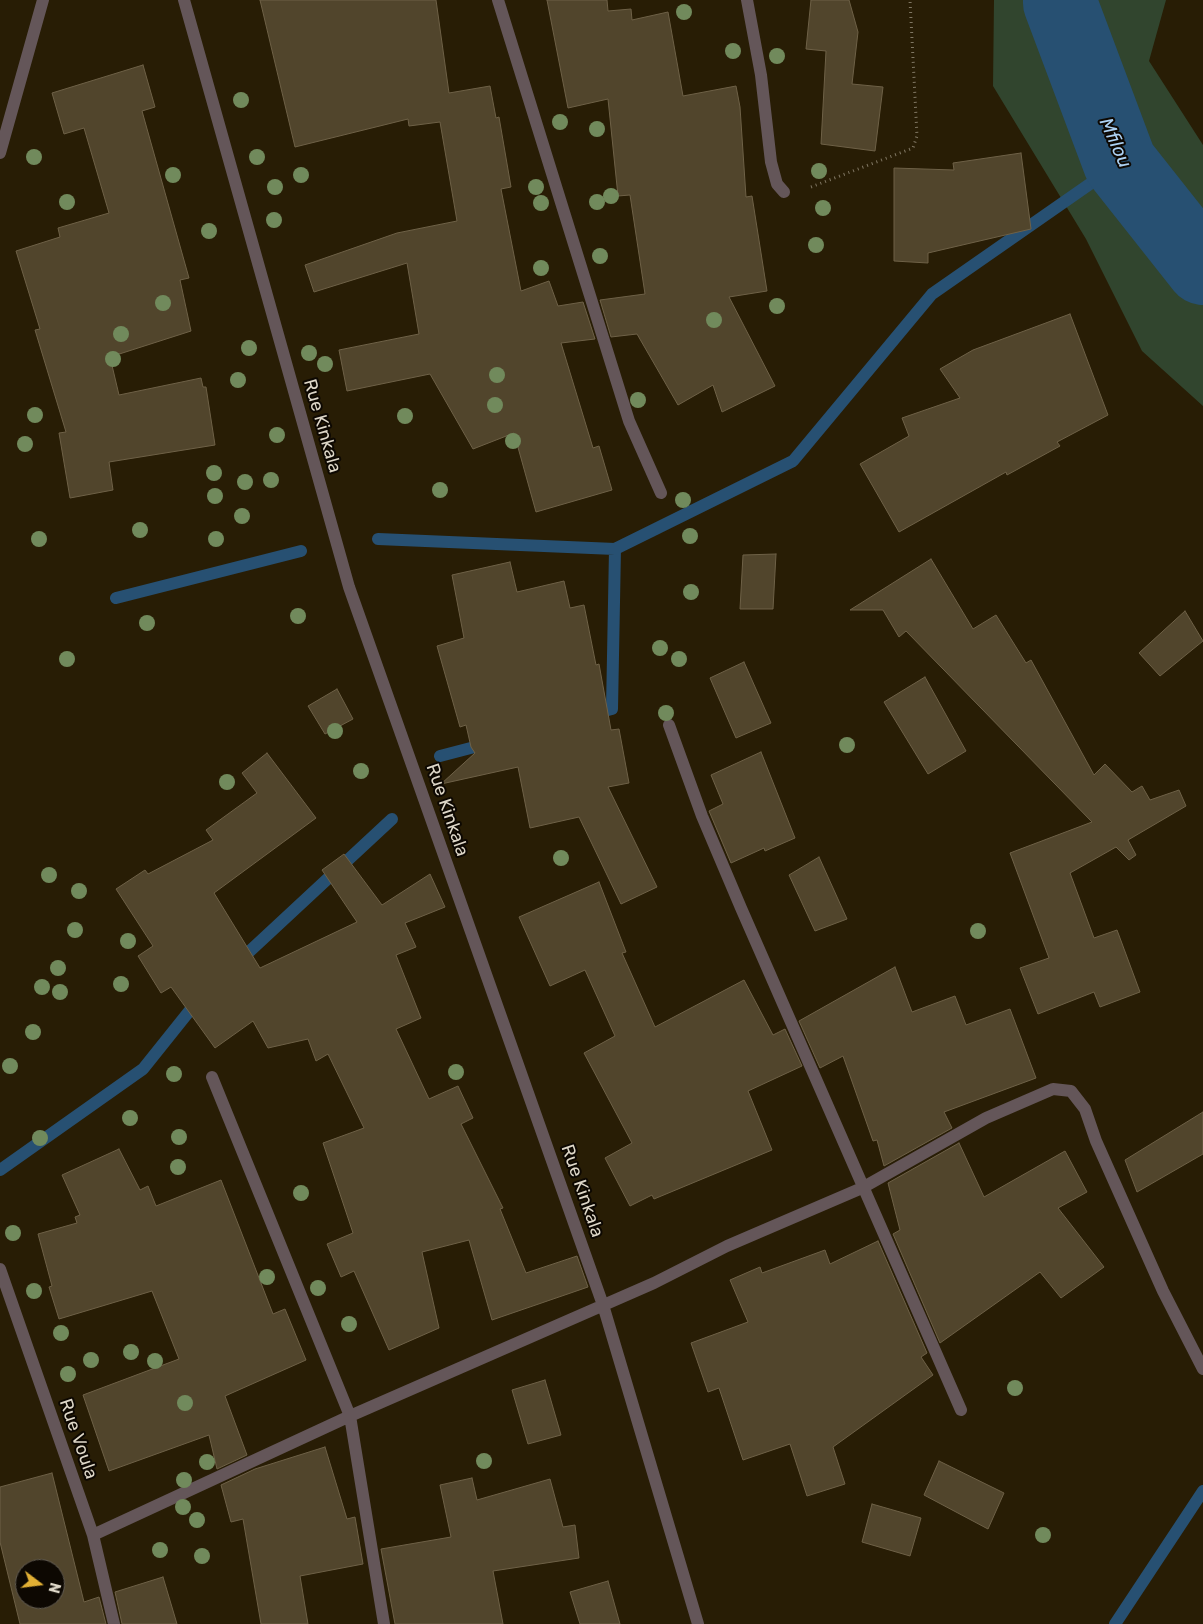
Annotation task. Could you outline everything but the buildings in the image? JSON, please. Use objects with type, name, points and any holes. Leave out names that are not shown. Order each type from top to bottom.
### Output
[{"type":"street","points":[[0,153],[43,0]]},
{"type":"street","name":"Rue Kinkala","points":[[184,0],[349,587],[603,1305],[698,1624]]},
{"type":"street","points":[[498,0],[628,421],[661,493]]},
{"type":"street","points":[[746,0],[761,75],[771,162],[777,184],[784,192]]},
{"type":"street","points":[[669,725],[702,816],[862,1188],[961,1410]]},
{"type":"street","points":[[212,1076],[350,1416],[384,1624]]},
{"type":"street","points":[[93,1535],[350,1416],[654,1284],[727,1246],[862,1188],[986,1118],[1053,1089],[1071,1091],[1084,1108],[1096,1141],[1163,1291],[1203,1368]]},
{"type":"street","name":"Rue Voula","points":[[0,1269],[93,1535],[114,1624]]},
{"type":"path","points":[[784,192],[794,193],[898,156],[913,148],[917,136],[910,0]]},
{"type":"green space","points":[[994,0],[1166,0],[1149,61],[1203,145],[1203,406],[1142,351],[1086,239],[993,86]]},
{"type":"waterway","name":"Mfilou","points":[[1060,0],[1120,163],[1203,268]]},
{"type":"waterway","points":[[592,714],[612,709],[615,549],[793,461],[932,294],[1120,163]]},
{"type":"waterway","points":[[378,539],[615,549]]},
{"type":"waterway","points":[[116,598],[301,551]]},
{"type":"waterway","points":[[440,756],[486,744]]},
{"type":"waterway","points":[[237,963],[392,819]]},
{"type":"waterway","points":[[0,1170],[143,1069],[199,999]]},
{"type":"waterway","points":[[1115,1624],[1203,1491]]}]
